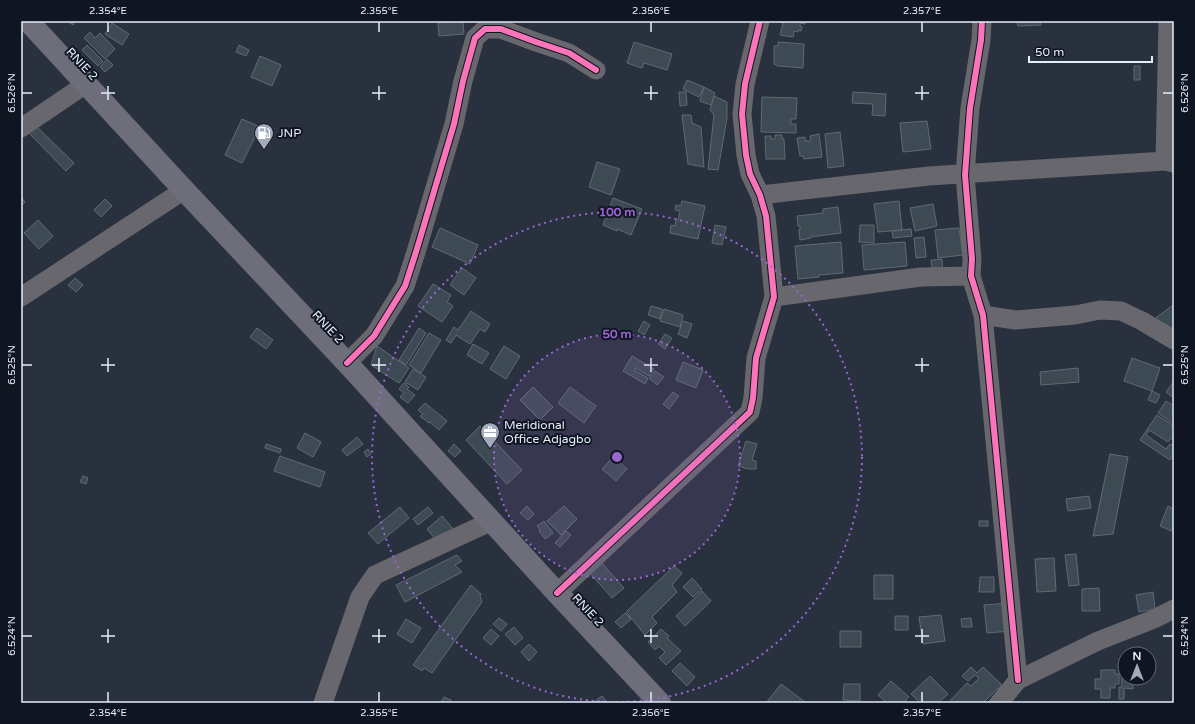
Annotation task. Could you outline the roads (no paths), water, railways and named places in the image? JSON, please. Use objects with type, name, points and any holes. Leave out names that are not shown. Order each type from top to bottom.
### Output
[{"type":"highway","name":"RNIE 2","points":[[28,21],[347,363],[557,593],[660,703]]},
{"type":"street","points":[[557,593],[750,412],[753,398],[756,358],[774,297],[766,216],[760,195],[750,174],[746,155],[742,114],[745,84],[760,21]]},
{"type":"street","points":[[982,21],[981,40],[970,108],[965,175],[972,259],[971,276],[983,315],[1018,680]]},
{"type":"street","points":[[760,195],[929,176],[1169,162],[1168,21]]},
{"type":"street","points":[[347,363],[374,336],[405,286],[454,124],[463,81],[475,38],[485,29],[500,29],[569,53],[596,70]]},
{"type":"street","points":[[21,128],[86,84]]},
{"type":"street","points":[[21,297],[184,190]]},
{"type":"street","points":[[774,297],[921,277],[971,276]]},
{"type":"street","points":[[983,315],[1015,320],[1075,315],[1100,310],[1121,310],[1174,340]]},
{"type":"street","points":[[324,703],[360,597],[375,575],[492,521]]},
{"type":"street","points":[[999,703],[1018,680],[1098,641],[1154,619],[1174,609]]},
{"type":"place","name":"JNP","points":[[264,150]]},
{"type":"place","name":"Meridional Office Adjagbo","points":[[490,449]]}]
